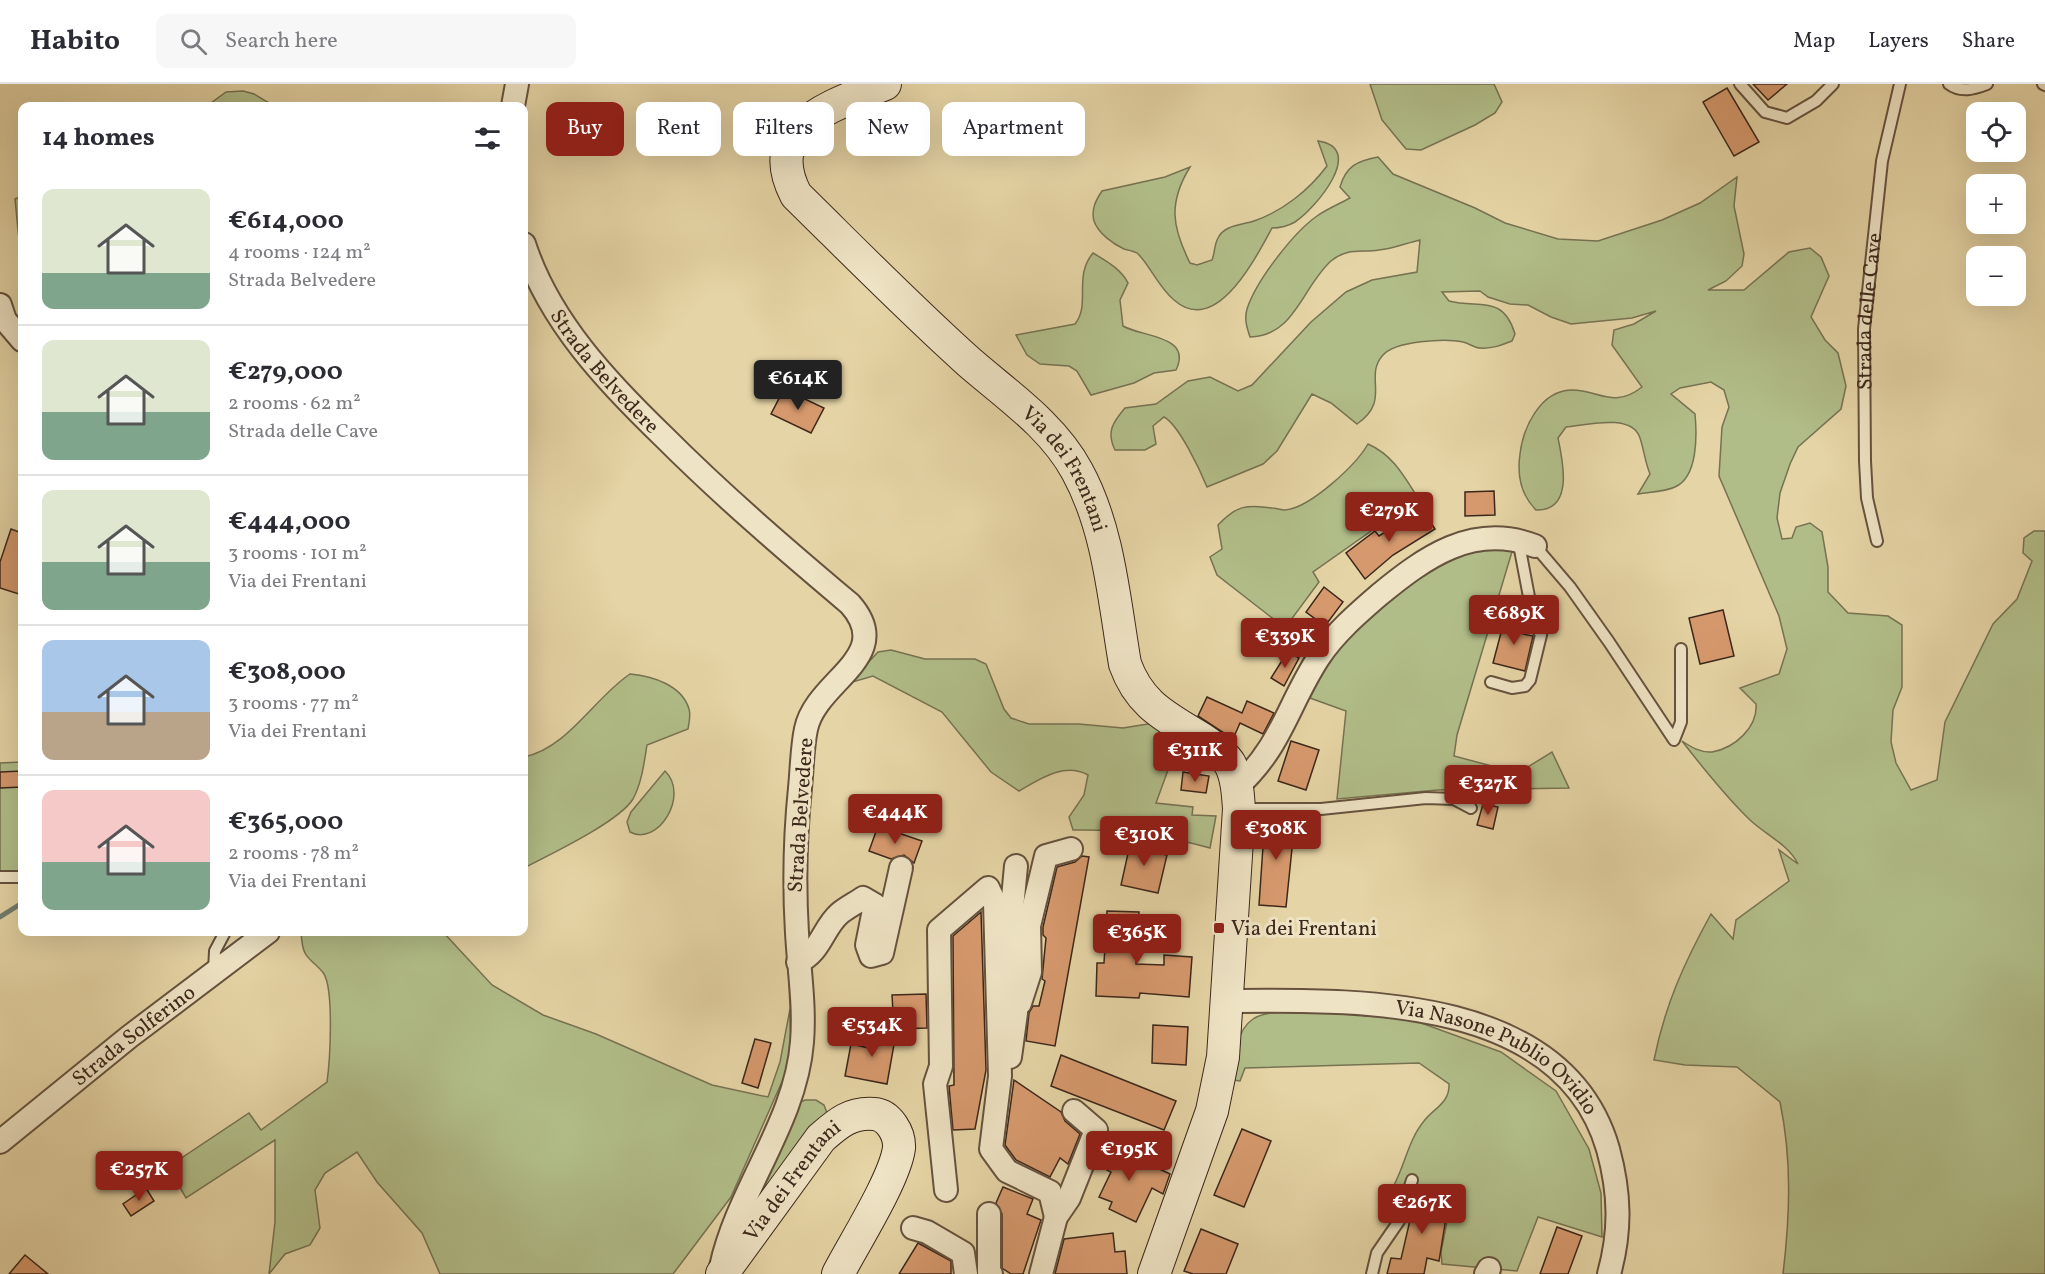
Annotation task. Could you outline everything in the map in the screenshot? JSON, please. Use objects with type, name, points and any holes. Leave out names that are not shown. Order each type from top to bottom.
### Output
[{"type":"main road","name":"Via dei Frentani","points":[[885,84],[832,107],[801,126],[787,147],[786,159],[790,184],[796,195],[908,304],[1036,419],[1071,461],[1090,496],[1101,530],[1125,664],[1132,684],[1149,705],[1210,744],[1228,761],[1238,798],[1223,1057],[1212,1111],[1154,1274]]},
{"type":"main road","name":"Via dei Frentani","points":[[721,1274],[821,1138],[839,1122],[854,1115],[876,1114],[887,1120],[896,1132],[899,1146],[894,1166],[838,1274]]},
{"type":"street","points":[[514,102],[517,84]]},
{"type":"street","name":"Strada Belvedere","points":[[528,253],[550,302],[592,361],[639,413],[716,489],[850,604],[863,623],[863,651],[823,696],[806,726],[794,855],[802,1042],[795,1083],[738,1210],[721,1274]]},
{"type":"street","points":[[0,305],[5,320],[18,335]]},
{"type":"street","points":[[1238,798],[1274,744],[1319,657],[1349,620],[1419,562],[1458,544],[1481,540],[1526,542]]},
{"type":"street","points":[[1000,1076],[1009,1067],[1016,1013],[1030,972],[1029,926],[1046,856],[1071,849]]},
{"type":"street","points":[[1016,866],[1010,930],[1016,1013]]},
{"type":"street","points":[[798,962],[807,958],[824,939],[837,915],[864,898],[874,905],[867,945],[871,956],[882,953],[901,868]]},
{"type":"street","points":[[946,1190],[935,1084],[941,1066],[939,930],[988,888],[995,903],[1000,1076],[991,1149],[1006,1171],[1050,1192],[1056,1218]]},
{"type":"street","name":"Strada Solferino","points":[[0,1142],[129,1037],[263,936]]},
{"type":"street","name":"Via Nasone Publio Ovidio","points":[[1228,1001],[1318,1000],[1415,1008],[1481,1026],[1546,1059],[1569,1080],[1584,1098],[1595,1115],[1606,1142],[1619,1200],[1619,1226],[1609,1274]]},
{"type":"street","points":[[1041,1274],[1056,1218],[1069,1198],[1096,1130],[1074,1111]]},
{"type":"street","points":[[989,1214],[989,1272],[991,1274]]},
{"type":"street","points":[[913,1228],[927,1232],[963,1253],[966,1274]]},
{"type":"lane","points":[[1740,84],[1765,112],[1787,118],[1816,101],[1833,84]]},
{"type":"lane","name":"Strada delle Cave","points":[[1877,541],[1867,498],[1864,329],[1882,161],[1900,84]]},
{"type":"lane","points":[[1949,84],[1955,89],[1971,89],[1987,84]]},
{"type":"lane","points":[[1491,682],[1512,688],[1525,686],[1530,680],[1540,636],[1534,623],[1526,542]]},
{"type":"lane","points":[[1526,542],[1563,579],[1609,642],[1674,741],[1681,722],[1681,649]]},
{"type":"lane","points":[[1238,798],[1321,809],[1426,798],[1454,799],[1472,808]]},
{"type":"lane","points":[[0,877],[18,877]]},
{"type":"lane","points":[[214,972],[215,951],[223,936]]},
{"type":"lane","points":[[1372,1274],[1377,1253],[1399,1221],[1412,1180]]},
{"type":"green space","points":[[1370,84],[1494,84],[1502,102],[1495,113],[1475,125],[1421,150],[1406,149],[1382,120]]},
{"type":"green space","points":[[243,91],[267,102],[212,102],[226,92]]},
{"type":"green space","points":[[1318,141],[1332,146],[1338,155],[1338,166],[1324,193],[1295,222],[1272,228],[1245,274],[1232,290],[1219,302],[1205,309],[1190,309],[1174,300],[1137,253],[1124,249],[1111,241],[1102,234],[1094,221],[1095,205],[1102,191],[1165,177],[1190,167],[1178,192],[1176,226],[1190,263],[1197,265],[1212,260],[1217,241],[1224,230],[1275,212],[1295,199],[1320,175],[1327,166]]},
{"type":"green space","points":[[1378,157],[1393,174],[1505,223],[1558,239],[1598,241],[1662,220],[1700,203],[1737,177],[1734,206],[1744,254],[1742,266],[1726,281],[1708,290],[1744,290],[1789,252],[1810,248],[1821,257],[1829,276],[1811,317],[1825,340],[1838,353],[1846,386],[1841,409],[1798,447],[1780,493],[1777,518],[1782,539],[1792,538],[1796,527],[1810,523],[1822,532],[1828,567],[1828,592],[1848,613],[1888,616],[1902,625],[1902,687],[1893,710],[1891,742],[1896,763],[1911,790],[1937,780],[1945,722],[1993,624],[2017,599],[2032,561],[2023,553],[2024,538],[2034,531],[2045,531],[2045,1274],[1783,1274],[1789,1188],[1787,1145],[1780,1102],[1737,1067],[1685,1065],[1654,1060],[1676,985],[1711,914],[1733,939],[1736,920],[1789,881],[1779,850],[1798,864],[1789,851],[1750,820],[1732,801],[1682,741],[1704,752],[1712,752],[1737,741],[1749,728],[1756,713],[1756,704],[1740,688],[1779,674],[1787,649],[1779,616],[1719,476],[1722,427],[1729,407],[1724,390],[1711,382],[1680,388],[1671,394],[1695,414],[1696,423],[1696,444],[1692,465],[1683,482],[1675,487],[1638,494],[1650,474],[1640,438],[1628,425],[1607,422],[1566,427],[1558,438],[1563,483],[1556,503],[1548,508],[1536,510],[1521,484],[1519,462],[1525,433],[1535,413],[1550,397],[1571,390],[1614,398],[1632,394],[1642,387],[1612,345],[1614,330],[1634,324],[1656,311],[1632,318],[1571,324],[1528,305],[1510,304],[1488,297],[1480,291],[1442,292],[1449,301],[1497,308],[1510,321],[1515,334],[1512,341],[1484,348],[1445,340],[1409,344],[1389,350],[1383,355],[1375,372],[1373,406],[1357,424],[1331,403],[1312,394],[1277,451],[1263,464],[1207,487],[1182,438],[1164,417],[1153,426],[1156,444],[1145,450],[1115,450],[1111,432],[1117,418],[1125,408],[1156,404],[1188,381],[1210,377],[1238,391],[1252,385],[1311,322],[1346,292],[1372,280],[1417,272],[1420,240],[1384,249],[1343,254],[1331,261],[1321,272],[1288,319],[1278,328],[1265,335],[1250,337],[1246,320],[1247,309],[1267,272],[1307,224],[1321,213],[1350,198],[1340,187],[1349,169],[1364,160]]},
{"type":"green space","points":[[18,198],[18,230],[15,199]]},
{"type":"green space","points":[[1093,253],[1117,269],[1128,283],[1120,300],[1123,326],[1163,339],[1171,344],[1177,350],[1179,359],[1176,370],[1154,373],[1134,383],[1091,395],[1077,371],[1069,366],[1040,364],[1027,355],[1016,335],[1075,324],[1082,308],[1084,271]]},
{"type":"green space","points":[[1368,444],[1391,460],[1418,498],[1313,572],[1319,582],[1285,628],[1217,575],[1210,557],[1222,549],[1218,525],[1230,514],[1242,508],[1255,506],[1285,510],[1307,502],[1343,474]]},
{"type":"green space","points":[[1492,544],[1514,545],[1457,735],[1454,756],[1518,773],[1552,752],[1569,788],[1438,790],[1337,799],[1346,711],[1310,698],[1327,662],[1353,627],[1438,562]]},
{"type":"green space","points":[[891,650],[925,659],[975,659],[986,664],[1004,709],[1011,718],[1029,724],[1079,724],[1123,728],[1160,722],[1199,745],[1197,759],[1191,766],[1168,770],[1156,803],[1193,807],[1192,815],[1216,816],[1210,848],[1143,834],[1073,830],[1069,817],[1084,795],[1088,775],[1079,771],[1061,771],[1044,777],[1019,791],[991,772],[942,712],[873,676],[849,683],[878,652]]},
{"type":"green space","points":[[630,674],[648,677],[673,688],[680,694],[690,711],[688,729],[647,745],[639,786],[633,799],[614,818],[528,866],[528,756],[540,752],[568,733]]},
{"type":"green space","points":[[18,762],[18,871],[0,872],[0,763]]},
{"type":"green space","points":[[665,771],[672,781],[674,793],[667,816],[660,826],[651,832],[641,835],[630,832],[627,822],[631,812]]},
{"type":"green space","points":[[301,936],[447,936],[492,985],[543,1015],[596,1034],[712,1085],[768,1097],[780,1062],[790,1009],[791,1048],[784,1077],[731,1197],[673,1274],[440,1274],[422,1233],[377,1182],[357,1152],[325,1173],[315,1190],[320,1228],[310,1245],[285,1254],[269,1274],[275,1222],[275,1140],[186,1198],[168,1167],[249,1113],[261,1130],[327,1082],[330,1026],[327,983],[322,971],[305,953]]},
{"type":"green space","points":[[1294,1009],[1413,1020],[1501,1052],[1556,1091],[1589,1149],[1601,1193],[1602,1237],[1538,1217],[1517,1271],[1442,1264],[1441,1252],[1453,1192],[1394,1185],[1419,1128],[1444,1101],[1449,1091],[1449,1084],[1419,1063],[1245,1068],[1240,1081],[1233,1080],[1239,1038],[1247,1024],[1262,1015]]},
{"type":"green space","points":[[805,1100],[816,1100],[824,1105],[827,1113],[823,1123],[742,1238],[739,1208],[796,1104]]},
{"type":"building","points":[[1753,84],[1787,84],[1768,100]]},
{"type":"building","points":[[1727,88],[1759,142],[1734,156],[1703,102]]},
{"type":"building","points":[[784,389],[824,408],[811,433],[771,414]]},
{"type":"building","points":[[1494,491],[1495,515],[1465,516],[1465,492]]},
{"type":"building","points":[[1422,509],[1435,529],[1393,555],[1365,579],[1346,553],[1375,531],[1379,536]]},
{"type":"building","points":[[11,529],[18,532],[18,594],[0,588],[0,562]]},
{"type":"building","points":[[1324,587],[1343,602],[1325,626],[1306,612]]},
{"type":"building","points":[[1723,610],[1734,656],[1700,664],[1689,618]]},
{"type":"building","points":[[1507,619],[1526,623],[1523,634],[1533,636],[1525,671],[1493,663]]},
{"type":"building","points":[[1288,651],[1299,658],[1284,686],[1271,678]]},
{"type":"building","points":[[1207,697],[1242,713],[1247,701],[1274,713],[1263,734],[1240,723],[1233,739],[1198,716]]},
{"type":"building","points":[[1291,741],[1319,750],[1306,790],[1278,781]]},
{"type":"building","points":[[18,771],[18,787],[0,788],[0,772]]},
{"type":"building","points":[[1183,772],[1209,776],[1206,793],[1181,790]]},
{"type":"building","points":[[1483,804],[1498,807],[1493,829],[1477,825]]},
{"type":"building","points":[[1265,817],[1295,819],[1286,907],[1259,905]]},
{"type":"building","points":[[878,826],[922,841],[914,863],[904,855],[891,859],[869,851]]},
{"type":"building","points":[[1131,840],[1158,846],[1156,853],[1167,855],[1158,893],[1121,885]]},
{"type":"building","points":[[1082,856],[1089,857],[1055,1046],[1026,1041],[1029,1013],[1033,1006],[1039,1006],[1045,981],[1042,979],[1046,938],[1043,935],[1043,927],[1057,867],[1075,862]]},
{"type":"building","points":[[1107,911],[1139,912],[1136,964],[1164,965],[1164,955],[1192,957],[1189,997],[1140,993],[1139,998],[1096,996],[1097,963],[1104,963]]},
{"type":"building","points":[[981,912],[986,1070],[975,1129],[953,1130],[949,1086],[954,1085],[953,936]]},
{"type":"building","points":[[926,994],[927,1028],[894,1029],[892,995]]},
{"type":"building","points":[[1153,1025],[1188,1027],[1186,1065],[1152,1063]]},
{"type":"building","points":[[873,1028],[896,1033],[887,1084],[845,1076],[851,1044],[869,1048]]},
{"type":"building","points":[[755,1039],[771,1043],[758,1088],[742,1083]]},
{"type":"building","points":[[1061,1055],[1176,1101],[1164,1130],[1051,1086]]},
{"type":"building","points":[[1014,1080],[1061,1112],[1065,1121],[1080,1134],[1068,1164],[1060,1158],[1050,1177],[1016,1160],[1005,1145]]},
{"type":"building","points":[[1242,1129],[1271,1141],[1244,1207],[1214,1195]]},
{"type":"building","points":[[1105,1143],[1170,1174],[1163,1194],[1152,1188],[1136,1222],[1109,1209],[1112,1202],[1099,1197],[1111,1172],[1097,1165]]},
{"type":"building","points":[[1003,1187],[1033,1199],[1027,1214],[1041,1220],[1023,1274],[1011,1274],[1002,1268],[1002,1214],[996,1203]]},
{"type":"building","points":[[146,1188],[154,1201],[131,1216],[123,1204]]},
{"type":"building","points":[[1417,1190],[1449,1199],[1439,1261],[1427,1258],[1424,1274],[1387,1274],[1391,1258],[1401,1259]]},
{"type":"building","points":[[1557,1227],[1582,1236],[1568,1274],[1540,1274]]},
{"type":"building","points":[[1201,1229],[1238,1244],[1226,1274],[1193,1274],[1184,1271]]},
{"type":"building","points":[[1113,1233],[1115,1252],[1125,1251],[1127,1274],[1055,1274],[1064,1239]]},
{"type":"building","points":[[918,1243],[951,1261],[951,1274],[899,1274]]},
{"type":"building","points":[[25,1255],[48,1274],[9,1274]]},
{"type":"waterway","points":[[0,917],[18,906]]},
{"type":"place","name":"Via dei Frentani","points":[[1219,928]]}]
